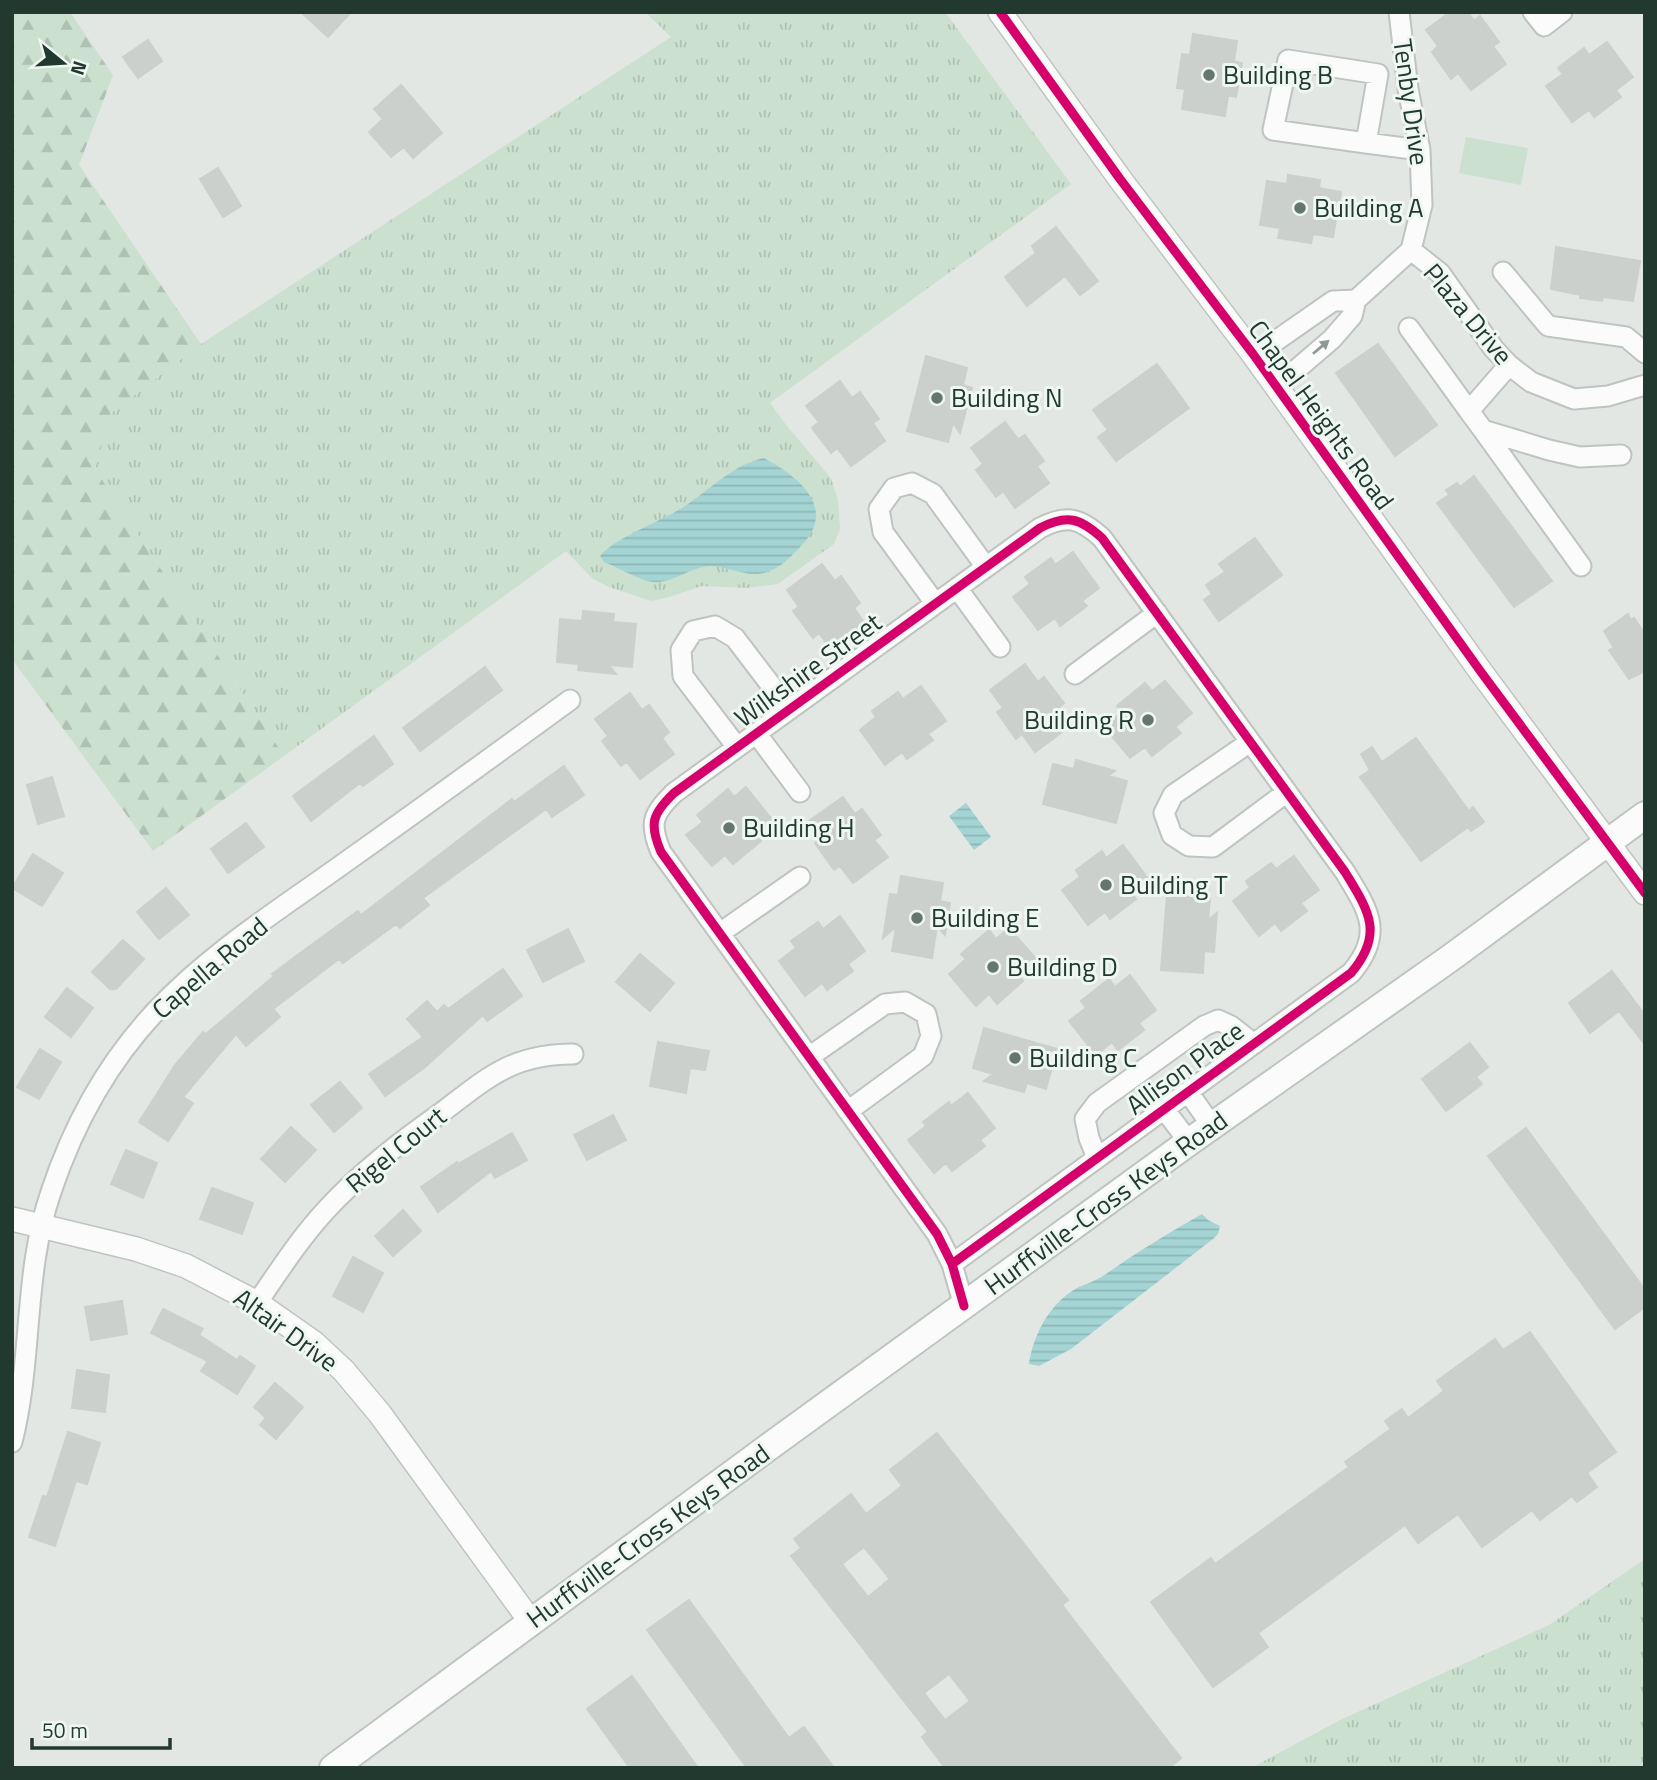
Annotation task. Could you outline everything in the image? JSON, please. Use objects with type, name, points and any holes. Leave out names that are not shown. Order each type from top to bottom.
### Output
[{"type":"main road","name":"Hurffville-Cross Keys Road","points":[[333,1768],[1189,1142],[1449,959],[1645,815]]},
{"type":"street","name":"Chapel Heights Road","points":[[1000,12],[1183,264],[1253,354],[1481,672],[1645,893]]},
{"type":"street","name":"Tenby Drive","points":[[1399,12],[1408,89],[1420,150],[1422,205],[1411,250]]},
{"type":"street","points":[[1533,12],[1544,26],[1562,12]]},
{"type":"street","points":[[1366,143],[1378,74],[1288,60],[1273,130],[1366,143],[1420,150]]},
{"type":"street","points":[[1276,387],[1332,339],[1352,316],[1356,300],[1411,250]]},
{"type":"street","name":"Plaza Drive","points":[[1411,250],[1440,273],[1494,349],[1531,382],[1574,399],[1608,396],[1645,385]]},
{"type":"street","points":[[1503,272],[1548,326],[1626,337],[1645,353]]},
{"type":"street","points":[[1253,354],[1268,347],[1333,301],[1356,300]]},
{"type":"street","points":[[1409,328],[1581,566]]},
{"type":"street","points":[[1469,411],[1509,365]]},
{"type":"street","points":[[1483,430],[1580,457],[1620,455]]},
{"type":"street","points":[[935,603],[883,532],[879,509],[894,488],[912,483],[933,494],[986,567]]},
{"type":"street","name":"Wilkshire Street","points":[[964,1306],[953,1264],[937,1234],[661,852],[653,835],[653,818],[661,804],[1040,528],[1056,519],[1074,519],[1089,526],[1102,538],[1345,872]]},
{"type":"street","points":[[957,588],[1000,647]]},
{"type":"street","points":[[1075,674],[1157,613]]},
{"type":"street","points":[[737,747],[683,676],[681,650],[693,631],[715,626],[735,638],[789,709]]},
{"type":"street","name":"Capella Road","points":[[12,1442],[24,1385],[35,1254],[50,1194],[84,1114],[109,1071],[157,1010],[226,949],[570,700]]},
{"type":"street","points":[[756,733],[800,792]]},
{"type":"street","points":[[1250,742],[1173,795],[1164,813],[1172,835],[1189,846],[1213,847],[1287,792]]},
{"type":"street","name":"Allison Place","points":[[953,1264],[1351,973],[1361,961],[1371,922],[1345,872]]},
{"type":"street","points":[[720,933],[800,877]]},
{"type":"street","points":[[809,1057],[885,1004],[905,1002],[926,1014],[931,1036],[923,1056],[848,1111]]},
{"type":"street","points":[[1097,1158],[1085,1119],[1097,1103],[1204,1026],[1218,1020],[1231,1026],[1254,1044]]},
{"type":"street","name":"Rigel Court","points":[[257,1303],[295,1248],[326,1210],[390,1150],[497,1072],[528,1058],[573,1054]]},
{"type":"street","name":"Allison Place","points":[[1188,1092],[1212,1126]]},
{"type":"street","name":"Allison Place","points":[[1164,1109],[1189,1142]]},
{"type":"street","name":"Altair Drive","points":[[12,1219],[161,1256],[215,1279],[257,1303],[314,1343],[360,1390],[531,1622]]},
{"type":"green space","points":[[12,12],[70,12],[113,75],[79,165],[201,344],[111,413],[95,469],[284,756],[153,851],[12,659]]},
{"type":"green space","points":[[645,12],[945,12],[1071,184],[770,403],[831,478],[838,500],[840,529],[834,544],[778,584],[747,588],[702,586],[651,601],[593,579],[566,551],[284,756],[95,469],[111,413],[201,344],[671,37]]},
{"type":"green space","points":[[1466,137],[1528,148],[1521,185],[1459,173]]},
{"type":"green space","points":[[1645,1559],[1645,1768],[1251,1768],[1340,1720],[1549,1625]]},
{"type":"water","points":[[764,458],[801,484],[815,506],[816,519],[811,532],[794,554],[777,568],[753,574],[710,566],[653,582],[604,562],[600,556],[617,542],[685,506],[742,466]]},
{"type":"water","points":[[966,803],[991,837],[974,850],[949,816]]},
{"type":"water","points":[[1202,1214],[1220,1226],[1213,1239],[1071,1349],[1039,1366],[1029,1364],[1043,1323],[1063,1298],[1102,1277]]},
{"type":"building","points":[[301,12],[351,12],[328,37]]},
{"type":"building","points":[[1450,12],[1468,12],[1474,21],[1480,16],[1499,42],[1493,46],[1506,64],[1471,90],[1458,73],[1451,79],[1432,52],[1438,46],[1426,30]]},
{"type":"building","name":"Building B","points":[[1193,34],[1237,41],[1234,61],[1242,63],[1236,97],[1228,95],[1225,116],[1182,109],[1185,89],[1177,88],[1182,54],[1190,55]]},
{"type":"building","points":[[148,40],[162,61],[138,78],[123,57]]},
{"type":"building","points":[[1607,42],[1633,77],[1616,90],[1621,97],[1594,117],[1589,110],[1572,122],[1546,86],[1563,74],[1558,68],[1584,48],[1589,55]]},
{"type":"building","points":[[401,85],[442,133],[413,158],[404,147],[391,157],[369,132],[383,119],[374,109]]},
{"type":"building","points":[[218,168],[241,206],[223,217],[200,179]]},
{"type":"building","name":"Building A","points":[[1288,175],[1320,180],[1319,188],[1341,192],[1333,237],[1313,234],[1311,243],[1278,238],[1280,228],[1260,225],[1267,181],[1287,184]]},
{"type":"building","points":[[1056,227],[1098,281],[1080,295],[1065,276],[1027,306],[1005,277],[1036,253],[1032,246]]},
{"type":"building","points":[[1556,247],[1640,261],[1633,301],[1603,297],[1602,301],[1580,298],[1581,295],[1551,289]]},
{"type":"building","points":[[1378,344],[1437,425],[1395,456],[1336,373]]},
{"type":"building","name":"Building N","points":[[926,356],[967,368],[963,385],[972,388],[960,433],[953,423],[948,442],[907,431]]},
{"type":"building","points":[[1157,364],[1189,408],[1116,461],[1098,437],[1108,430],[1093,410]]},
{"type":"building","points":[[840,381],[852,398],[860,392],[879,419],[873,423],[885,441],[851,466],[837,448],[831,453],[812,428],[819,422],[806,406]]},
{"type":"building","points":[[1005,422],[1018,439],[1025,435],[1044,461],[1037,466],[1049,483],[1015,508],[1003,491],[996,497],[976,470],[983,464],[971,448]]},
{"type":"building","points":[[1474,476],[1552,581],[1514,607],[1437,503],[1449,495],[1446,490],[1457,483],[1460,487]]},
{"type":"building","points":[[1255,538],[1282,575],[1219,621],[1204,600],[1212,594],[1206,585],[1225,572],[1219,564]]},
{"type":"building","points":[[1073,552],[1099,588],[1082,601],[1087,606],[1060,626],[1055,618],[1038,630],[1013,597],[1030,584],[1025,577],[1051,558],[1055,565]]},
{"type":"building","points":[[822,564],[835,581],[841,576],[860,603],[854,608],[866,625],[831,650],[819,633],[813,638],[793,611],[799,607],[787,590]]},
{"type":"building","points":[[583,611],[614,614],[613,622],[636,624],[632,667],[609,665],[616,674],[578,670],[579,664],[557,662],[560,619],[582,621]]},
{"type":"building","points":[[1628,614],[1645,634],[1645,671],[1629,679],[1609,650],[1614,648],[1604,631]]},
{"type":"building","points":[[1025,664],[1038,682],[1044,677],[1064,703],[1057,709],[1070,726],[1035,752],[1022,734],[1016,739],[997,712],[1003,708],[990,690]]},
{"type":"building","points":[[485,667],[502,690],[420,751],[403,728]]},
{"type":"building","name":"Building R","points":[[1165,681],[1192,713],[1175,727],[1181,733],[1152,756],[1145,747],[1130,758],[1104,727],[1122,712],[1117,706],[1145,683],[1152,691]]},
{"type":"building","points":[[921,686],[946,721],[928,734],[933,740],[907,759],[902,752],[885,765],[860,730],[876,717],[872,711],[898,692],[903,699]]},
{"type":"building","points":[[630,693],[642,710],[649,705],[669,732],[662,738],[674,754],[640,779],[627,762],[621,766],[602,741],[608,736],[595,719]]},
{"type":"building","points":[[374,736],[393,764],[363,786],[360,783],[311,821],[293,796]]},
{"type":"building","points":[[1416,738],[1469,811],[1473,807],[1484,822],[1471,831],[1468,827],[1421,861],[1360,777],[1370,770],[1361,754],[1372,747],[1382,762]]},
{"type":"building","points":[[1076,760],[1115,771],[1108,776],[1127,781],[1116,823],[1043,804],[1053,764],[1074,769]]},
{"type":"building","points":[[564,766],[584,795],[552,817],[546,809],[423,898],[429,905],[400,928],[396,924],[343,963],[339,959],[273,1009],[280,1017],[246,1046],[236,1034],[183,1097],[193,1103],[168,1141],[139,1122],[175,1065],[203,1032],[206,1034],[274,976],[272,974],[358,911],[361,915],[512,799],[514,802]]},
{"type":"building","points":[[52,777],[64,816],[38,824],[27,785]]},
{"type":"building","name":"Building H","points":[[746,787],[773,821],[756,835],[761,841],[733,864],[725,855],[712,866],[686,835],[703,822],[697,815],[728,789],[734,797]]},
{"type":"building","points":[[843,797],[855,814],[862,809],[881,835],[874,840],[888,857],[853,883],[840,866],[834,870],[815,843],[821,839],[809,821]]},
{"type":"building","points":[[246,823],[264,847],[228,873],[211,849]]},
{"type":"building","name":"Building T","points":[[1123,845],[1149,880],[1132,894],[1136,899],[1110,919],[1105,912],[1088,925],[1062,890],[1080,877],[1076,870],[1102,851],[1106,858]]},
{"type":"building","points":[[33,854],[63,873],[42,906],[12,888]]},
{"type":"building","points":[[1294,856],[1319,890],[1301,903],[1307,911],[1281,931],[1275,923],[1259,936],[1233,901],[1250,888],[1246,881],[1271,863],[1276,869]]},
{"type":"building","name":"Building E","points":[[901,876],[943,883],[940,901],[950,903],[945,935],[937,926],[932,958],[892,951],[896,927],[883,938],[890,894],[898,895]]},
{"type":"building","points":[[166,888],[189,915],[159,939],[137,912]]},
{"type":"building","points":[[1167,895],[1210,898],[1208,920],[1217,913],[1214,952],[1204,951],[1203,973],[1161,970]]},
{"type":"building","points":[[840,916],[865,951],[848,964],[853,971],[827,990],[822,983],[805,996],[779,961],[796,948],[791,941],[818,922],[823,929]]},
{"type":"building","name":"Building D","points":[[1009,928],[1037,960],[1019,975],[1023,981],[997,1004],[989,994],[976,1006],[949,974],[966,959],[961,954],[989,930],[996,939]]},
{"type":"building","points":[[568,929],[584,961],[543,982],[527,950]]},
{"type":"building","points":[[123,940],[144,959],[116,989],[110,989],[92,972]]},
{"type":"building","points":[[640,954],[674,983],[650,1011],[616,982]]},
{"type":"building","points":[[503,969],[522,996],[487,1021],[483,1015],[424,1068],[385,1096],[369,1074],[423,1037],[407,1019],[427,1001],[437,1012],[444,1005],[448,1009]]},
{"type":"building","points":[[1612,971],[1645,1015],[1645,1045],[1619,1011],[1590,1033],[1569,1003]]},
{"type":"building","points":[[1130,975],[1156,1010],[1139,1023],[1144,1030],[1118,1050],[1112,1042],[1096,1055],[1069,1021],[1086,1008],[1081,1001],[1109,979],[1115,987]]},
{"type":"building","points":[[67,988],[93,1008],[71,1037],[45,1017]]},
{"type":"building","name":"Building C","points":[[984,1028],[1057,1049],[1046,1089],[1027,1083],[1024,1092],[984,1081],[993,1074],[973,1068]]},
{"type":"building","points":[[658,1042],[709,1051],[705,1070],[690,1068],[686,1093],[650,1086]]},
{"type":"building","points":[[1470,1043],[1488,1067],[1476,1077],[1482,1084],[1446,1111],[1422,1079]]},
{"type":"building","points":[[40,1049],[61,1062],[39,1099],[17,1087]]},
{"type":"building","points":[[340,1082],[362,1108],[334,1132],[311,1105]]},
{"type":"building","points":[[968,1093],[995,1128],[980,1140],[985,1146],[952,1171],[946,1163],[934,1173],[908,1140],[926,1126],[923,1122],[949,1102],[951,1106]]},
{"type":"building","points":[[613,1115],[626,1140],[587,1160],[574,1135]]},
{"type":"building","points":[[291,1127],[316,1150],[285,1182],[261,1159]]},
{"type":"building","points":[[1526,1128],[1645,1290],[1645,1307],[1615,1329],[1488,1156]]},
{"type":"building","points":[[512,1133],[527,1160],[495,1178],[491,1171],[438,1212],[421,1187],[457,1162],[458,1164]]},
{"type":"building","points":[[126,1150],[157,1163],[143,1198],[111,1184]]},
{"type":"building","points":[[212,1188],[253,1203],[242,1234],[200,1219]]},
{"type":"building","points":[[403,1210],[421,1231],[393,1256],[375,1236]]},
{"type":"building","points":[[353,1257],[383,1273],[363,1312],[333,1296]]},
{"type":"building","points":[[122,1301],[127,1334],[91,1340],[85,1307]]},
{"type":"building","points":[[163,1309],[203,1329],[199,1335],[237,1360],[240,1356],[255,1366],[237,1394],[201,1371],[208,1361],[151,1333]]},
{"type":"building","points":[[1530,1332],[1616,1452],[1587,1473],[1597,1487],[1577,1502],[1572,1496],[1540,1520],[1532,1510],[1482,1547],[1458,1514],[1418,1543],[1405,1525],[1258,1633],[1268,1647],[1213,1687],[1151,1602],[1211,1558],[1215,1564],[1349,1467],[1345,1462],[1391,1429],[1385,1421],[1402,1409],[1408,1418],[1444,1391],[1437,1381],[1495,1339],[1503,1350]]},
{"type":"building","points":[[77,1370],[109,1375],[105,1412],[72,1408]]},
{"type":"building","points":[[275,1383],[303,1407],[276,1439],[260,1425],[266,1418],[254,1407]]},
{"type":"building","points":[[68,1432],[100,1443],[87,1484],[76,1481],[55,1546],[29,1537],[43,1496],[47,1497]]},
{"type":"building","points":[[937,1433],[1068,1600],[1062,1605],[1181,1758],[1169,1768],[945,1768],[922,1737],[928,1732],[791,1556],[801,1548],[794,1539],[851,1494],[866,1514],[902,1486],[890,1470]],"holes":[[[864,1547],[890,1579],[868,1597],[842,1564]],[[949,1674],[970,1701],[945,1720],[924,1693]]]},
{"type":"building","points":[[689,1600],[789,1738],[804,1727],[834,1768],[747,1768],[647,1630]]},
{"type":"building","points":[[632,1676],[698,1768],[630,1768],[587,1709]]},
{"type":"cycle path","points":[[1000,12],[1120,179],[1253,354],[1481,672],[1645,893]]},
{"type":"cycle path","points":[[952,1264],[1351,973],[1368,946],[1370,933],[1366,910],[1345,872],[1102,538],[1087,526],[1073,520],[1058,521],[1040,528],[674,793],[661,807],[654,827],[661,852],[937,1234],[952,1264],[964,1306]]},
{"type":"place","name":"Building B","points":[[1209,75]]},
{"type":"place","name":"Building A","points":[[1300,208]]},
{"type":"place","name":"Building N","points":[[937,398]]},
{"type":"place","name":"Building R","points":[[1148,720]]},
{"type":"place","name":"Building H","points":[[729,828]]},
{"type":"place","name":"Building T","points":[[1106,885]]},
{"type":"place","name":"Building E","points":[[917,918]]},
{"type":"place","name":"Building D","points":[[993,967]]},
{"type":"place","name":"Building C","points":[[1015,1058]]}]
